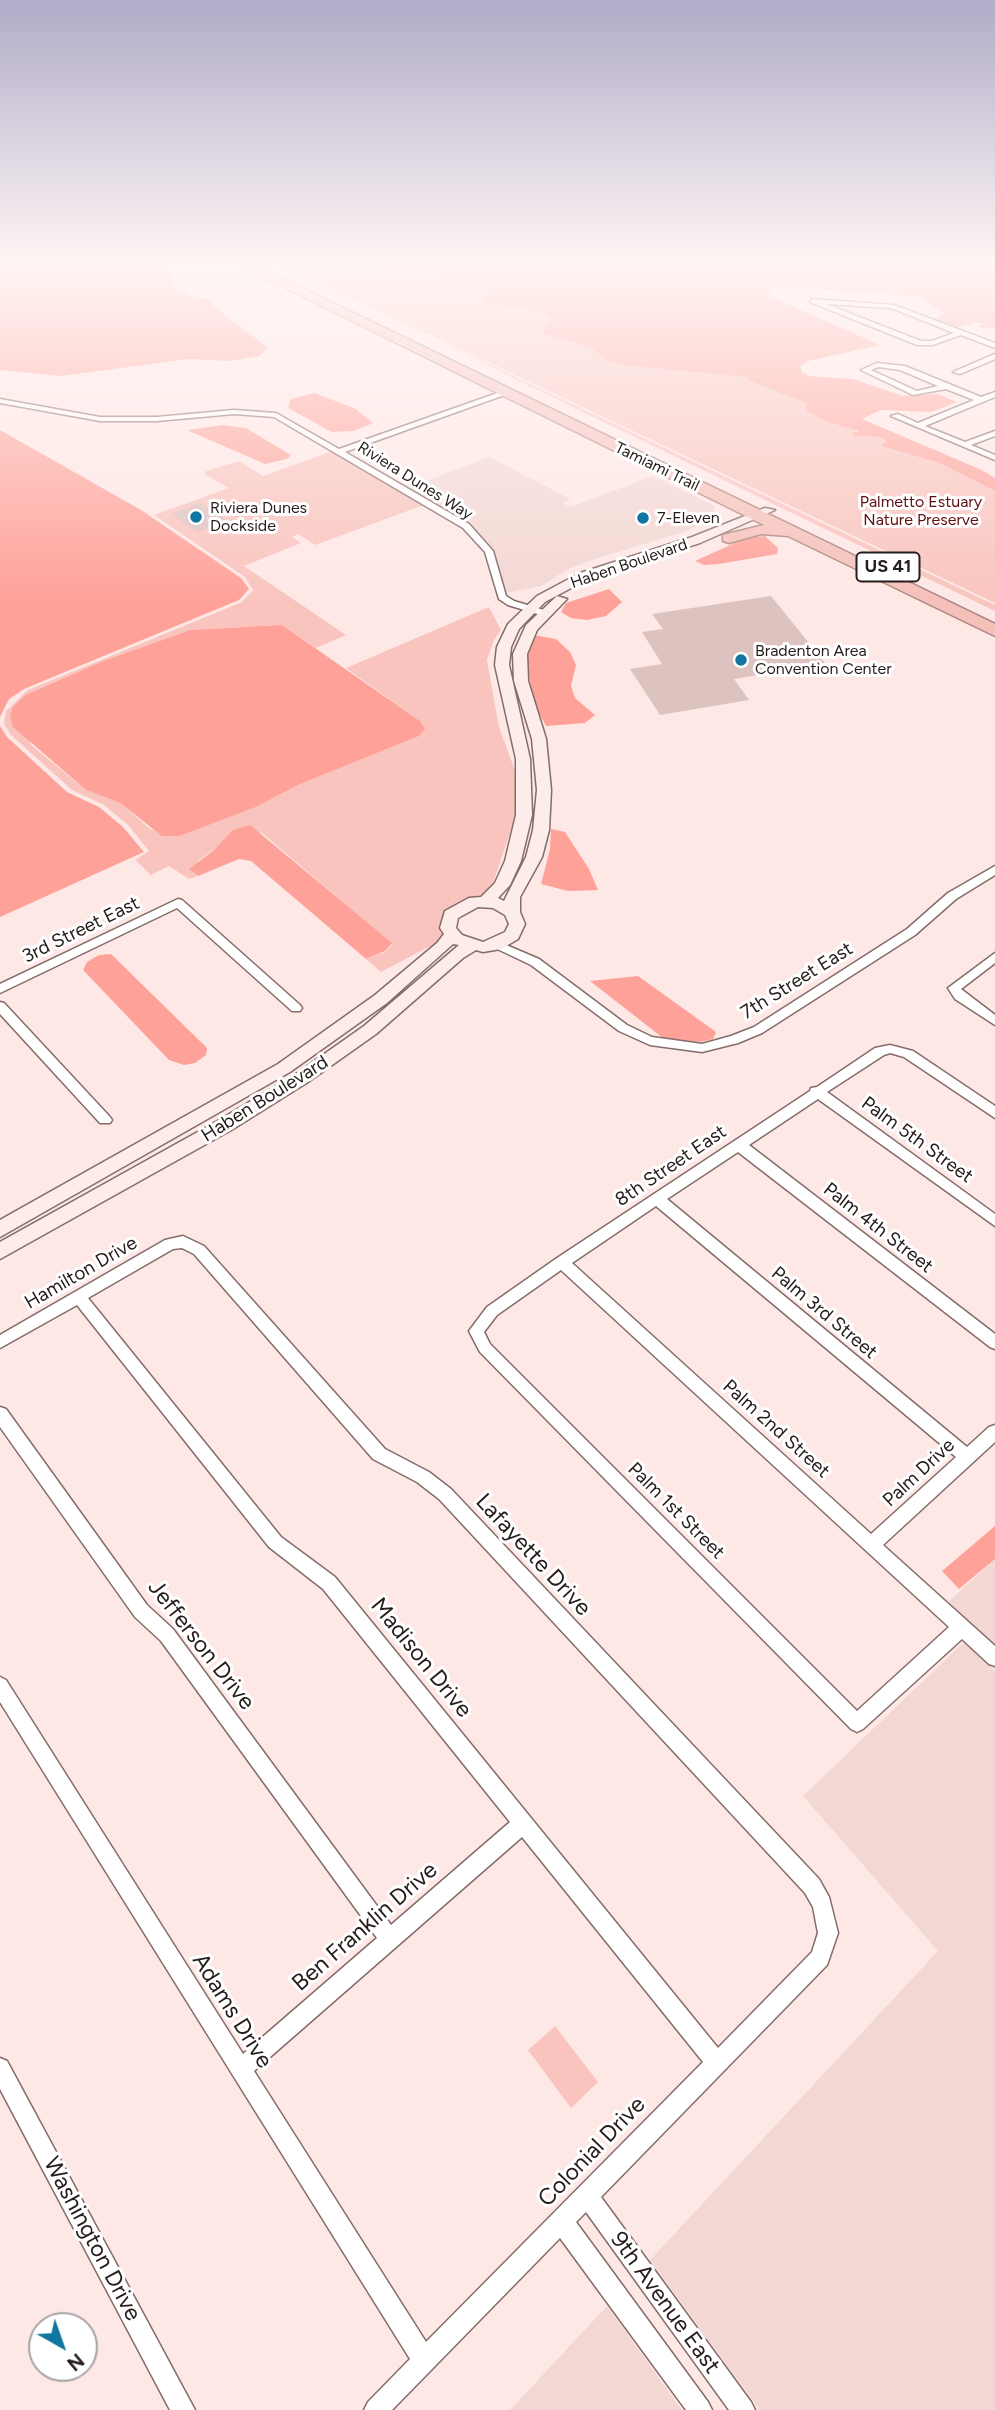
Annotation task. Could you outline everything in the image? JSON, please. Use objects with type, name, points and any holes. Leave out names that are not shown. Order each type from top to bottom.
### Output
[{"type":"highway","name":"Tamiami Trail","points":[[476,377],[728,501],[768,515],[803,538],[995,631]]},
{"type":"highway","name":"Tamiami Trail","points":[[485,377],[768,515],[995,619]]},
{"type":"highway","points":[[724,535],[739,517],[739,513],[728,501]]},
{"type":"highway","points":[[724,535],[761,529],[803,538]]},
{"type":"street","points":[[882,377],[916,393],[947,386]]},
{"type":"street","points":[[924,377],[981,400]]},
{"type":"street","points":[[340,451],[506,393]]},
{"type":"street","points":[[918,426],[995,394]]},
{"type":"street","name":"Riviera Dunes Way","points":[[0,401],[100,419],[234,412],[276,415],[466,526],[489,551],[502,597],[511,603],[537,610]]},
{"type":"street","points":[[895,416],[995,458]]},
{"type":"street","points":[[965,445],[995,433]]},
{"type":"street","name":"Haben Boulevard","points":[[485,902],[502,885],[513,861],[523,826],[525,781],[519,735],[503,677],[503,653],[513,627],[537,610],[595,581],[677,558],[768,515]]},
{"type":"street","name":"Haben Boulevard","points":[[512,912],[512,897],[534,856],[541,830],[544,790],[539,738],[521,681],[519,661],[537,610]]},
{"type":"street","points":[[519,735],[539,738]]},
{"type":"street","name":"7th Street East","points":[[512,935],[535,962],[623,1028],[650,1041],[702,1048],[734,1040],[758,1030],[911,932],[952,896],[995,870]]},
{"type":"street","points":[[485,902],[505,907],[512,912],[517,924],[512,935],[495,945],[471,946],[451,935],[447,921],[465,905],[485,902]]},
{"type":"street","name":"3rd Street East","points":[[0,989],[178,903],[296,1007]]},
{"type":"street","name":"Haben Boulevard","points":[[0,1229],[284,1068],[381,999],[443,947],[451,935]]},
{"type":"street","name":"7th Street East","points":[[495,945],[535,962]]},
{"type":"street","name":"Haben Boulevard","points":[[0,1251],[302,1078],[370,1030],[457,954],[471,946]]},
{"type":"street","points":[[995,957],[954,988],[959,996],[995,1021]]},
{"type":"street","points":[[0,1006],[104,1120]]},
{"type":"street","name":"8th Street East","points":[[480,1324],[492,1311],[562,1262],[868,1057],[890,1049],[908,1054],[995,1113]]},
{"type":"street","name":"Palm 5th Street","points":[[816,1091],[995,1221]]},
{"type":"street","name":"Palm 4th Street","points":[[738,1144],[995,1343]]},
{"type":"street","name":"Palm 3rd Street","points":[[657,1199],[967,1457]]},
{"type":"street","points":[[29,1213],[42,1228]]},
{"type":"street","name":"Hamilton Drive","points":[[0,1342],[156,1251],[183,1242]]},
{"type":"street","name":"Lafayette Drive","points":[[183,1242],[199,1250],[379,1454],[423,1478],[445,1494],[812,1886],[827,1922]]},
{"type":"street","name":"Palm 2nd Street","points":[[562,1262],[995,1658]]},
{"type":"street","name":"Madison Drive","points":[[78,1296],[275,1542],[329,1583],[716,2062]]},
{"type":"street","name":"Palm 1st Street","points":[[480,1324],[476,1331],[485,1348],[857,1723],[962,1627]]},
{"type":"street","name":"Jefferson Drive","points":[[0,1414],[142,1611],[167,1635],[389,1938]]},
{"type":"street","name":"Palm Drive","points":[[872,1545],[995,1432]]},
{"type":"street","name":"Adams Drive","points":[[0,1686],[425,2360]]},
{"type":"street","name":"Ben Franklin Drive","points":[[240,2070],[523,1823]]},
{"type":"street","name":"Colonial Drive","points":[[376,2410],[820,1958],[828,1940],[827,1922]]},
{"type":"street","name":"Washington Drive","points":[[0,2068],[183,2410]]},
{"type":"street","name":"9th Avenue East","points":[[587,2196],[743,2410]]},
{"type":"street","name":"9th Avenue East","points":[[562,2222],[700,2410]]},
{"type":"shaded area","points":[[748,377],[853,379],[903,396],[937,394],[957,402],[931,412],[881,410],[862,419],[982,470],[995,478],[995,491],[939,463],[881,446],[887,441],[880,437],[854,436],[852,433],[859,431],[824,421],[807,411],[806,403],[748,380]]},
{"type":"shaded area","points":[[315,393],[356,409],[373,423],[354,431],[332,432],[288,408],[291,399]]},
{"type":"shaded area","points":[[223,425],[246,428],[291,455],[287,459],[265,464],[187,430]]},
{"type":"shaded area","points":[[0,430],[141,510],[241,578],[249,589],[239,600],[24,689],[9,699],[0,717]]},
{"type":"shaded area","points":[[489,457],[571,499],[562,503],[570,507],[653,476],[715,506],[712,519],[687,531],[568,569],[541,586],[505,593],[494,551],[470,525],[408,488]]},
{"type":"shaded area","points":[[765,536],[778,548],[777,554],[719,564],[704,565],[695,561],[748,537]]},
{"type":"shaded area","points":[[609,589],[622,602],[606,616],[587,620],[571,618],[561,612],[566,603]]},
{"type":"shaded area","points":[[282,625],[420,721],[425,729],[419,736],[298,785],[256,807],[180,836],[162,836],[120,803],[86,790],[13,727],[10,717],[13,707],[25,695],[103,661],[190,630]]},
{"type":"shaded area","points":[[533,635],[556,639],[570,652],[576,665],[571,686],[575,698],[595,715],[585,723],[546,726],[533,702],[526,654]]},
{"type":"shaded area","points":[[0,726],[7,737],[67,792],[99,807],[123,827],[144,852],[0,917]]},
{"type":"shaded area","points":[[250,825],[392,943],[385,951],[366,959],[251,861],[239,859],[198,876],[189,869],[214,850],[233,830]]},
{"type":"shaded area","points":[[551,829],[565,832],[589,869],[598,890],[568,891],[541,884],[550,849]]},
{"type":"shaded area","points":[[111,954],[207,1048],[206,1055],[195,1063],[184,1065],[169,1060],[83,970],[87,962],[99,955]]},
{"type":"shaded area","points":[[638,976],[716,1032],[713,1039],[700,1042],[663,1038],[590,981]]},
{"type":"shaded area","points":[[995,1526],[995,1559],[959,1589],[942,1571]]},
{"type":"shaded area","points":[[995,1559],[995,1646],[948,1602]]},
{"type":"shaded area","points":[[965,1641],[995,1671],[995,2410],[760,2410],[650,2260],[938,1951],[803,1796]]},
{"type":"shaded area","points":[[607,2306],[682,2410],[510,2410]]},
{"type":"green space","points":[[511,377],[517,377],[995,605],[995,611]]},
{"type":"green space","name":"Palmetto Estuary Nature Preserve","points":[[520,377],[750,377],[807,403],[807,411],[824,421],[856,430],[854,436],[880,437],[888,441],[882,446],[939,463],[995,491],[995,603]]},
{"type":"green space","points":[[332,451],[424,505],[315,545],[298,534],[292,537],[301,543],[244,566],[346,635],[316,648],[282,625],[190,630],[103,661],[25,695],[31,745],[86,790],[120,803],[150,829],[180,836],[256,807],[298,785],[419,736],[420,721],[346,668],[489,607],[501,630],[494,640],[487,660],[499,727],[517,776],[516,815],[492,886],[481,897],[460,901],[445,912],[441,921],[444,934],[438,942],[381,972],[366,959],[385,952],[392,944],[262,833],[233,830],[223,843],[199,860],[193,873],[198,876],[189,879],[169,866],[151,875],[135,860],[149,851],[128,825],[104,805],[72,790],[11,735],[4,724],[6,711],[28,690],[242,602],[253,590],[245,577],[154,515],[229,488],[204,474],[206,471],[239,461],[263,476]]},
{"type":"green space","points":[[555,2026],[598,2082],[571,2108],[528,2050]]},
{"type":"building","name":"Riviera Dunes Dockside","points":[[199,503],[228,521],[197,532],[171,514]]},
{"type":"building","name":"Bradenton Area Convention Center","points":[[771,596],[826,664],[734,679],[749,700],[660,715],[630,669],[662,664],[642,632],[663,629],[652,614]]},
{"type":"place","name":"Riviera Dunes Dockside","points":[[196,517]]},
{"type":"place","name":"7-Eleven","points":[[643,518]]},
{"type":"place","name":"Bradenton Area Convention Center","points":[[741,660]]}]
